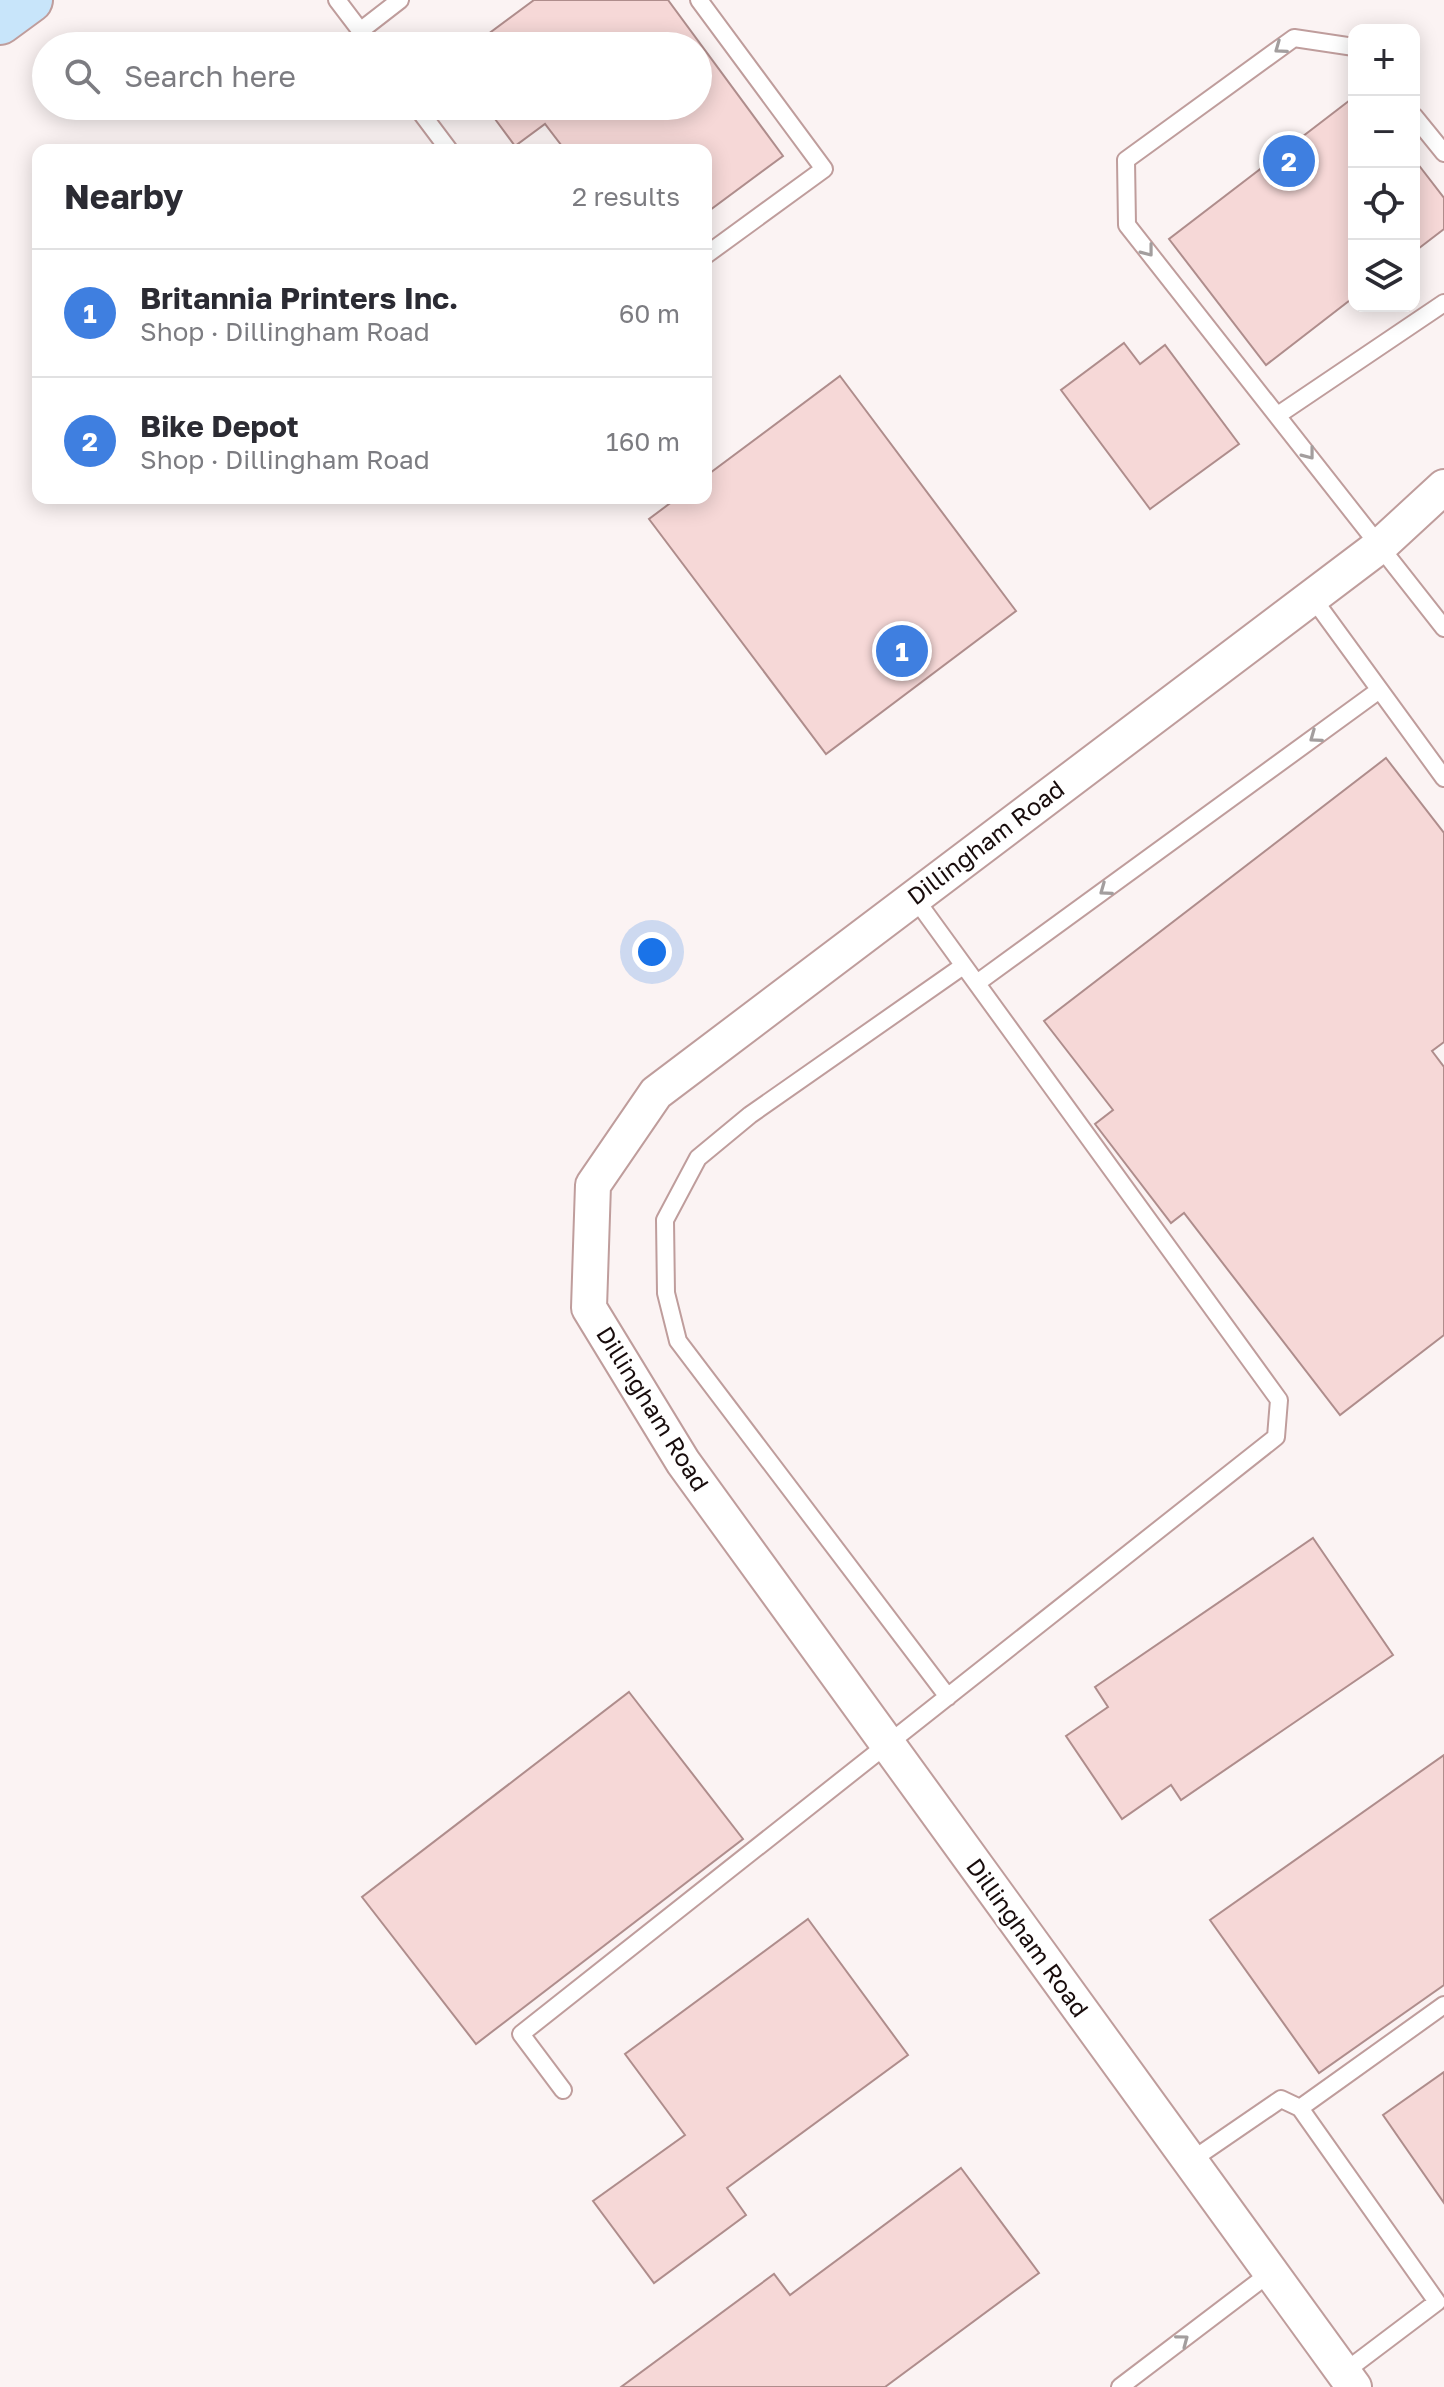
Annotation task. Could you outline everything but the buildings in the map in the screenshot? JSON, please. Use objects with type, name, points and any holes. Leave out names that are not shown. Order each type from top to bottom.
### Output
[{"type":"main road","points":[[0,22],[30,0]]},
{"type":"street","name":"Dillingham Road","points":[[1348,2380],[683,1462],[589,1308],[593,1185],[656,1093],[1381,545],[1444,487]]},
{"type":"lane","points":[[337,0],[360,31],[400,0]]},
{"type":"lane","points":[[699,0],[824,169],[712,251]]},
{"type":"lane","points":[[1348,46],[1294,38],[1126,160],[1127,225],[1444,628]]},
{"type":"lane","points":[[426,120],[444,144]]},
{"type":"lane","points":[[1420,123],[1444,153]]},
{"type":"lane","points":[[1278,415],[1444,303]]},
{"type":"lane","points":[[1312,597],[1444,778]]},
{"type":"lane","points":[[977,983],[1378,691]]},
{"type":"lane","points":[[563,2090],[521,2034],[1276,1437],[1279,1400],[914,897]]},
{"type":"lane","points":[[948,1697],[678,1341],[666,1293],[665,1220],[698,1158],[759,1108],[963,966]]},
{"type":"lane","points":[[1300,2108],[1444,2005]]},
{"type":"lane","points":[[1189,2162],[1281,2099],[1300,2108],[1440,2304],[1348,2380]]},
{"type":"lane","points":[[1120,2387],[1270,2273]]},
{"type":"place","name":"Bike Depot","points":[[1289,161]]},
{"type":"place","name":"Britannia Printers Inc.","points":[[902,651]]}]
